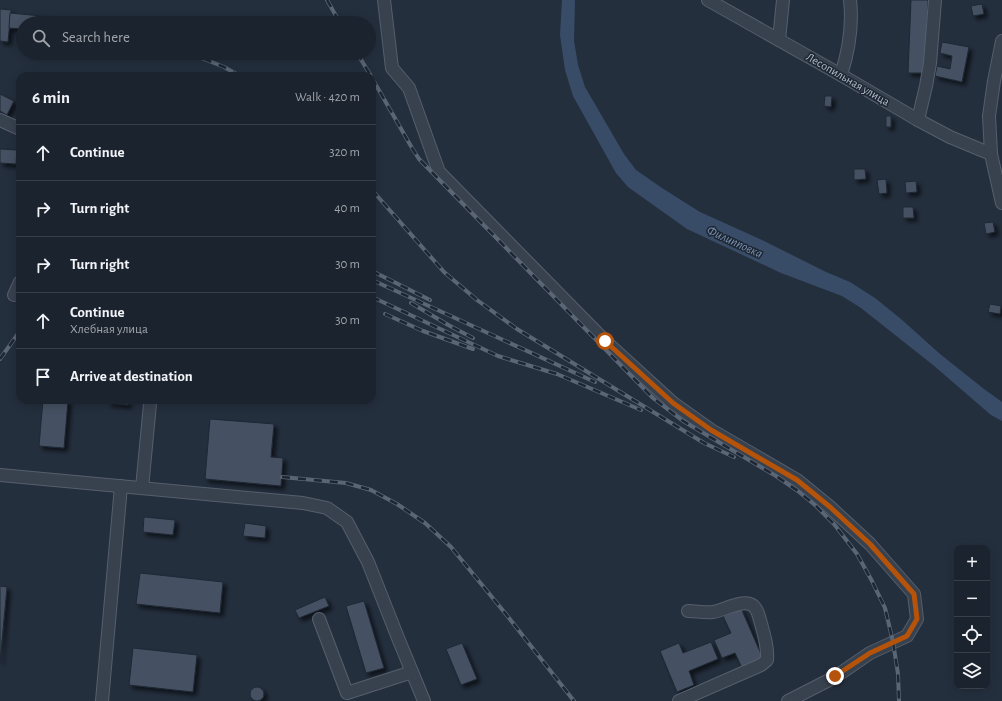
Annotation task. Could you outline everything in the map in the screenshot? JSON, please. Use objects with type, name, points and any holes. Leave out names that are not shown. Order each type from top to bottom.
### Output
[{"type":"street","points":[[384,0],[392,68],[409,88],[439,172],[605,341],[673,403],[711,430],[797,480],[830,507],[870,544],[914,594],[917,619],[907,636],[870,653],[835,676],[788,701]]},
{"type":"street","name":"Лесопильная улица","points":[[708,0],[918,120],[950,137],[991,154]]},
{"type":"street","points":[[779,40],[783,0]]},
{"type":"street","points":[[841,75],[850,42],[852,14],[850,0]]},
{"type":"street","points":[[918,120],[930,62],[935,0]]},
{"type":"street","points":[[1002,41],[989,116],[991,154],[1002,203]]},
{"type":"street","points":[[0,120],[16,127]]},
{"type":"street","points":[[14,295],[16,291]]},
{"type":"street","points":[[142,488],[150,404]]},
{"type":"street","points":[[0,475],[303,503],[327,508],[346,522],[368,562],[424,701]]},
{"type":"street","points":[[102,701],[121,486]]},
{"type":"street","points":[[679,701],[761,665],[767,660],[768,653],[756,608],[751,604],[740,604],[726,607],[714,612],[688,611]]},
{"type":"street","points":[[319,619],[347,693],[412,672]]},
{"type":"water","name":"Филипповка","points":[[562,0],[575,0],[574,41],[578,65],[585,87],[624,154],[636,170],[700,212],[850,282],[875,298],[940,354],[1002,402],[1002,421],[991,415],[933,365],[861,308],[842,296],[781,273],[687,229],[628,187],[616,173],[573,96],[565,70],[560,35]]},
{"type":"building","points":[[911,0],[928,0],[925,73],[908,73]]},
{"type":"building","points":[[982,4],[984,14],[973,16],[971,6]]},
{"type":"building","points":[[0,9],[11,10],[8,42],[0,41]]},
{"type":"building","points":[[10,13],[42,16],[16,16],[16,28],[9,28]]},
{"type":"building","points":[[942,42],[969,47],[962,82],[935,76],[937,66],[950,69],[952,56],[940,53]]},
{"type":"building","points":[[0,94],[14,101],[7,115],[0,111]]},
{"type":"building","points":[[825,96],[832,96],[831,107],[824,106]]},
{"type":"building","points":[[886,116],[891,116],[891,127],[886,127]]},
{"type":"building","points":[[0,149],[16,150],[16,164],[0,163]]},
{"type":"building","points":[[854,169],[865,169],[866,179],[854,180]]},
{"type":"building","points":[[886,179],[887,193],[879,194],[877,180]]},
{"type":"building","points":[[916,181],[917,192],[906,193],[905,182]]},
{"type":"building","points":[[903,207],[913,207],[914,218],[903,218]]},
{"type":"building","points":[[993,222],[995,232],[986,234],[984,223]]},
{"type":"building","points":[[990,304],[1001,306],[1000,314],[988,312]]},
{"type":"building","points":[[43,404],[68,404],[64,448],[39,446]]},
{"type":"building","points":[[210,419],[274,424],[271,457],[283,458],[281,486],[205,479]]},
{"type":"building","points":[[144,517],[175,520],[173,535],[143,532]]},
{"type":"building","points":[[245,523],[266,526],[265,538],[243,536]]},
{"type":"building","points":[[140,573],[223,582],[220,613],[136,604]]},
{"type":"building","points":[[0,586],[7,587],[0,662]]},
{"type":"building","points":[[325,597],[329,606],[299,618],[295,610]]},
{"type":"building","points":[[364,601],[384,668],[366,673],[346,606]]},
{"type":"building","points":[[741,608],[764,661],[743,670],[735,653],[722,658],[714,640],[731,633],[723,616]]},
{"type":"building","points":[[711,642],[718,659],[689,671],[694,685],[677,692],[660,651],[679,643],[683,653]]},
{"type":"building","points":[[462,643],[477,679],[461,685],[446,649]]},
{"type":"building","points":[[133,648],[197,655],[193,692],[129,685]]},
{"type":"building","points":[[254,687],[260,687],[264,691],[264,697],[260,701],[254,701],[250,697],[250,691]]},
{"type":"railway","points":[[327,0],[336,16]]},
{"type":"railway","points":[[206,60],[233,72]]},
{"type":"railway","points":[[361,60],[369,72]]},
{"type":"railway","points":[[376,85],[419,159],[653,398],[683,421],[776,476],[798,491],[834,524],[857,554],[885,608],[893,642],[898,674],[899,701]]},
{"type":"railway","points":[[376,195],[444,272],[477,300],[517,329],[704,443],[734,457]]},
{"type":"railway","points":[[376,273],[430,300]]},
{"type":"railway","points":[[376,282],[595,382]]},
{"type":"railway","points":[[376,299],[498,356],[557,374],[641,410]]},
{"type":"railway","points":[[411,303],[473,338]]},
{"type":"railway","points":[[385,314],[423,331],[473,349]]},
{"type":"railway","points":[[0,359],[16,337]]},
{"type":"railway","points":[[282,477],[346,483],[371,490],[397,504],[425,523],[451,547],[574,701]]},
{"type":"route","points":[[605,341],[673,403],[711,430],[797,480],[830,507],[870,544],[914,594],[917,619],[907,636],[870,653],[835,676]]}]
